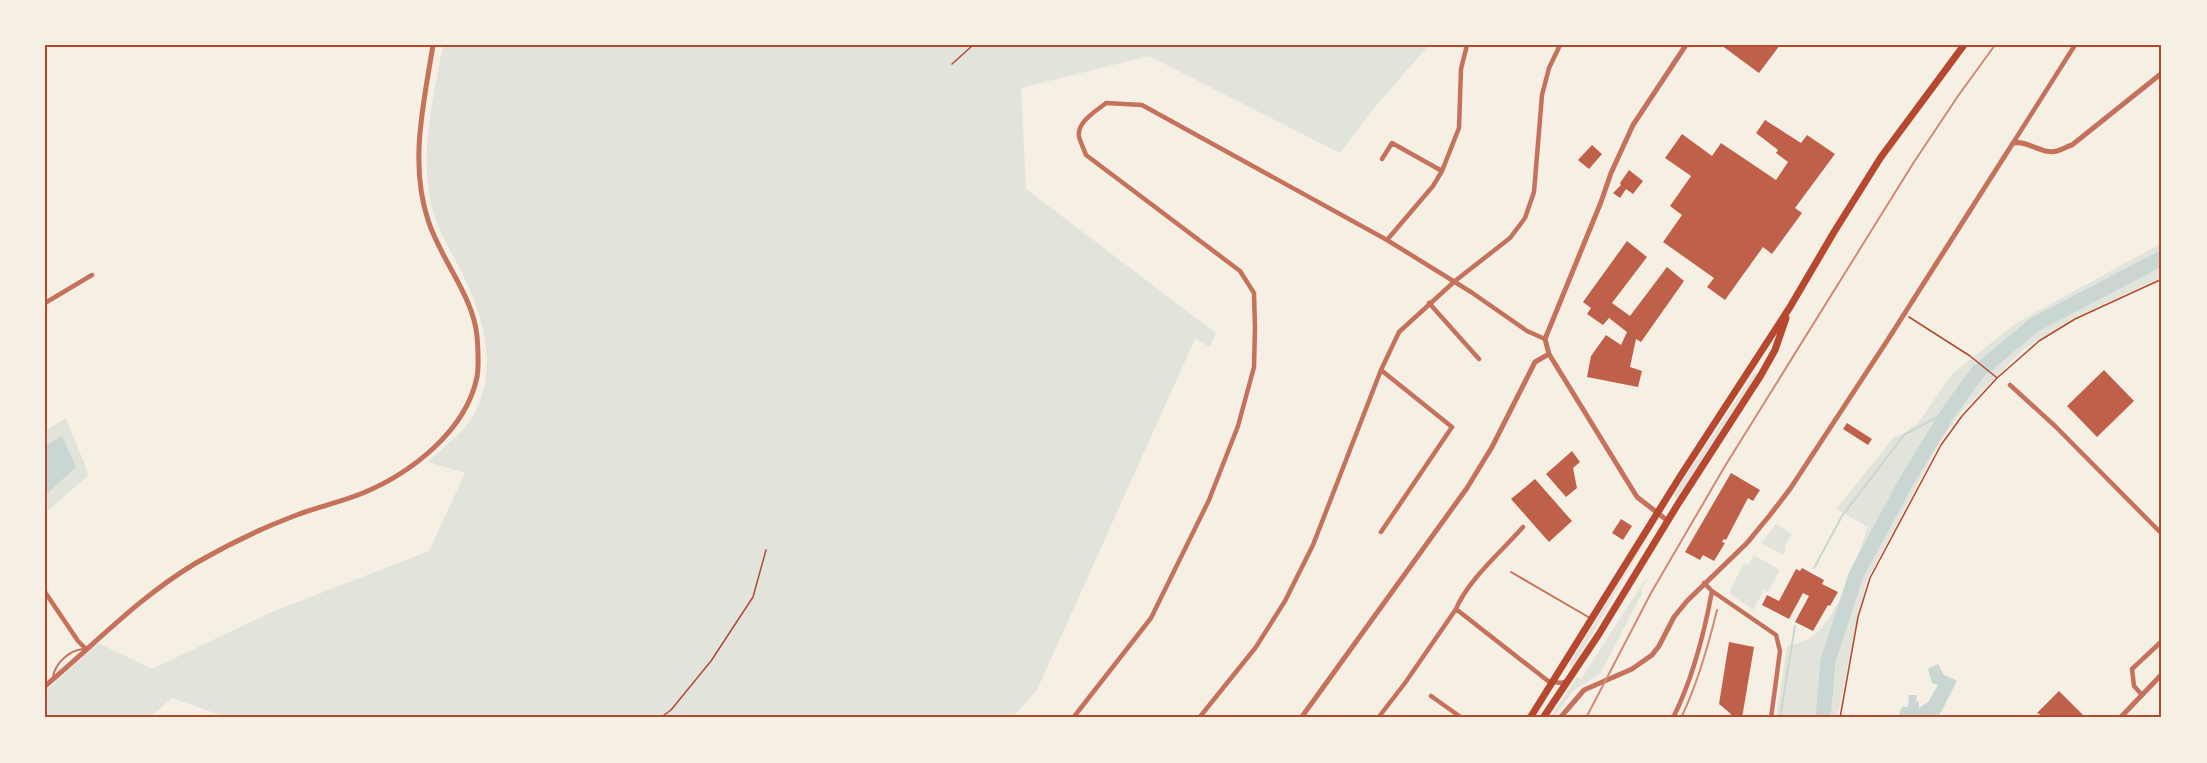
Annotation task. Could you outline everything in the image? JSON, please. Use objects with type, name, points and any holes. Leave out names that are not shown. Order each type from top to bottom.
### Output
[{"type":"main road","points":[[1530,718],[1790,307],[1881,157],[1964,45]]},
{"type":"main road","points":[[1544,718],[1761,375],[1775,350],[1790,307]]},
{"type":"street","points":[[45,686],[151,593],[195,564],[249,535],[295,515],[362,493],[400,473],[435,446],[459,418],[477,377],[477,335],[467,301],[428,221],[420,183],[419,138],[433,45]]},
{"type":"street","points":[[1387,240],[1442,171],[1459,128],[1461,69],[1467,45]]},
{"type":"street","points":[[1199,718],[1256,647],[1313,545],[1381,370],[1399,332],[1429,303],[1504,243],[1525,218],[1534,192],[1542,95],[1549,68],[1560,45]]},
{"type":"street","points":[[1668,521],[1644,504],[1632,490],[1548,354],[1545,339],[1633,125],[1686,45]]},
{"type":"street","points":[[1560,718],[1584,690],[1632,669],[1652,655],[1674,617],[1704,583],[1748,543],[1790,489],[2075,45]]},
{"type":"street","points":[[2013,143],[2022,141],[2043,151],[2057,151],[2072,145],[2162,74]]},
{"type":"street","points":[[1073,718],[1151,618],[1209,500],[1238,426],[1254,367],[1255,328],[1254,293],[1240,271],[1086,155],[1079,135],[1088,117],[1106,103],[1142,105],[1387,240],[1455,281],[1527,331],[1545,339]]},
{"type":"street","points":[[1382,159],[1392,142],[1442,171]]},
{"type":"street","points":[[45,303],[92,275]]},
{"type":"street","points":[[1429,303],[1479,359]]},
{"type":"street","points":[[1301,718],[1467,488],[1492,447],[1535,362],[1548,354]]},
{"type":"street","points":[[1381,370],[1452,427],[1381,532]]},
{"type":"street","points":[[2010,385],[2055,426],[2162,534]]},
{"type":"street","points":[[1378,718],[1405,683],[1460,601],[1523,527]]},
{"type":"street","points":[[1704,583],[1712,591],[1776,635],[1780,651],[1771,718]]},
{"type":"street","points":[[1673,718],[1698,653],[1712,591]]},
{"type":"street","points":[[45,592],[78,641],[86,649]]},
{"type":"street","points":[[1456,609],[1548,681],[1568,681]]},
{"type":"street","points":[[2142,695],[2134,686],[2132,669],[2162,641]]},
{"type":"street","points":[[2120,718],[2162,674]]},
{"type":"street","points":[[1431,696],[1462,718]]},
{"type":"lane","points":[[1511,572],[1592,620]]},
{"type":"path","points":[[952,64],[972,46]]},
{"type":"path","points":[[1840,718],[1858,617],[1870,578],[1941,444],[1962,416],[1997,378],[2039,341],[2075,319],[2162,279]]},
{"type":"path","points":[[1915,321],[1974,359],[1997,378]]},
{"type":"path","points":[[660,718],[671,710],[711,661],[753,597],[766,550]]},
{"type":"shaded area","points":[[443,45],[1429,45],[1375,107],[1340,153],[1149,56],[1021,88],[1026,189],[1216,333],[1210,347],[1195,339],[1037,690],[1012,718],[229,718],[172,698],[149,718],[45,718],[45,692],[98,643],[152,669],[272,612],[429,551],[465,473],[428,462],[470,421],[485,384],[487,365],[483,328],[477,309],[439,228],[429,191],[427,149],[431,107]]},
{"type":"shaded area","points":[[2162,243],[2162,277],[2072,319],[2024,349],[1961,412],[1938,445],[1866,582],[1837,718],[1776,718],[1787,646],[1813,636],[1832,613],[1847,585],[1868,527],[1836,509],[1894,437],[1918,423],[1952,374],[2016,323]]},
{"type":"shaded area","points":[[1755,372],[1757,374],[1677,498],[1673,495]]},
{"type":"shaded area","points":[[66,418],[89,475],[45,513],[45,496],[76,467],[62,437],[45,446],[45,431]]},
{"type":"shaded area","points":[[62,436],[76,467],[45,496],[45,446]]},
{"type":"shaded area","points":[[1776,524],[1792,534],[1784,547],[1786,549],[1783,555],[1761,543]]},
{"type":"shaded area","points":[[1651,531],[1573,667],[1569,664]]},
{"type":"shaded area","points":[[1754,555],[1780,570],[1768,592],[1764,590],[1753,610],[1729,593],[1744,563],[1748,565]]},
{"type":"shaded area","points":[[1649,579],[1641,588],[1642,594],[1600,674],[1573,691],[1553,718],[1550,718],[1577,677],[1581,679],[1644,581]]},
{"type":"shaded area","points":[[1938,664],[1944,675],[1957,681],[1938,718],[1903,718],[1899,714],[1902,707],[1908,707],[1909,695],[1917,695],[1916,701],[1919,702],[1919,708],[1928,702],[1938,685],[1932,683],[1928,669]]},
{"type":"building","points":[[1721,45],[1780,45],[1759,73]]},
{"type":"building","points":[[1765,120],[1801,143],[1807,135],[1835,154],[1795,208],[1802,213],[1772,254],[1763,247],[1725,300],[1707,287],[1714,278],[1663,242],[1682,215],[1670,206],[1691,176],[1665,158],[1682,134],[1712,156],[1721,143],[1776,180],[1788,162],[1776,153],[1778,150],[1756,133]]},
{"type":"building","points":[[1592,145],[1602,154],[1589,169],[1578,160]]},
{"type":"building","points":[[1629,170],[1643,181],[1633,194],[1626,189],[1620,198],[1613,193],[1621,185],[1620,183]]},
{"type":"building","points":[[1627,241],[1647,257],[1612,303],[1630,316],[1667,267],[1684,281],[1641,342],[1636,339],[1630,367],[1642,371],[1638,387],[1587,377],[1591,356],[1606,335],[1621,345],[1627,332],[1609,318],[1603,325],[1587,314],[1591,308],[1583,302]]},
{"type":"building","points":[[2104,370],[2134,401],[2097,437],[2067,406]]},
{"type":"building","points":[[1847,423],[1872,439],[1868,445],[1843,429]]},
{"type":"building","points":[[1572,451],[1580,462],[1573,468],[1577,488],[1566,497],[1546,474]]},
{"type":"building","points":[[1731,473],[1760,490],[1753,501],[1748,498],[1726,540],[1722,542],[1725,543],[1714,561],[1703,555],[1700,560],[1685,552]]},
{"type":"building","points":[[1535,479],[1572,521],[1549,542],[1511,499]]},
{"type":"building","points":[[1621,519],[1632,526],[1623,540],[1612,533]]},
{"type":"building","points":[[1802,568],[1824,580],[1822,584],[1838,592],[1813,631],[1795,622],[1809,596],[1803,593],[1789,619],[1762,605],[1767,595],[1779,601],[1796,569],[1800,571]]},
{"type":"building","points":[[1729,642],[1754,647],[1742,718],[1728,718],[1731,714],[1719,704]]},
{"type":"building","points":[[2059,691],[2086,718],[2038,718],[2041,715],[2037,713]]},
{"type":"waterway","points":[[1823,718],[1828,661],[1856,575],[1906,482],[1950,410],[1978,372],[2034,325],[2162,258]]},
{"type":"waterway","points":[[1814,568],[1842,516],[1904,435],[1950,410]]},
{"type":"waterway","points":[[1780,718],[1795,626]]},
{"type":"waterway","points":[[1823,716],[1829,718]]},
{"type":"railway","points":[[1586,718],[1651,593],[1725,466],[1914,162],[1995,45]]},
{"type":"railway","points":[[1681,718],[1693,692],[1717,610]]}]
